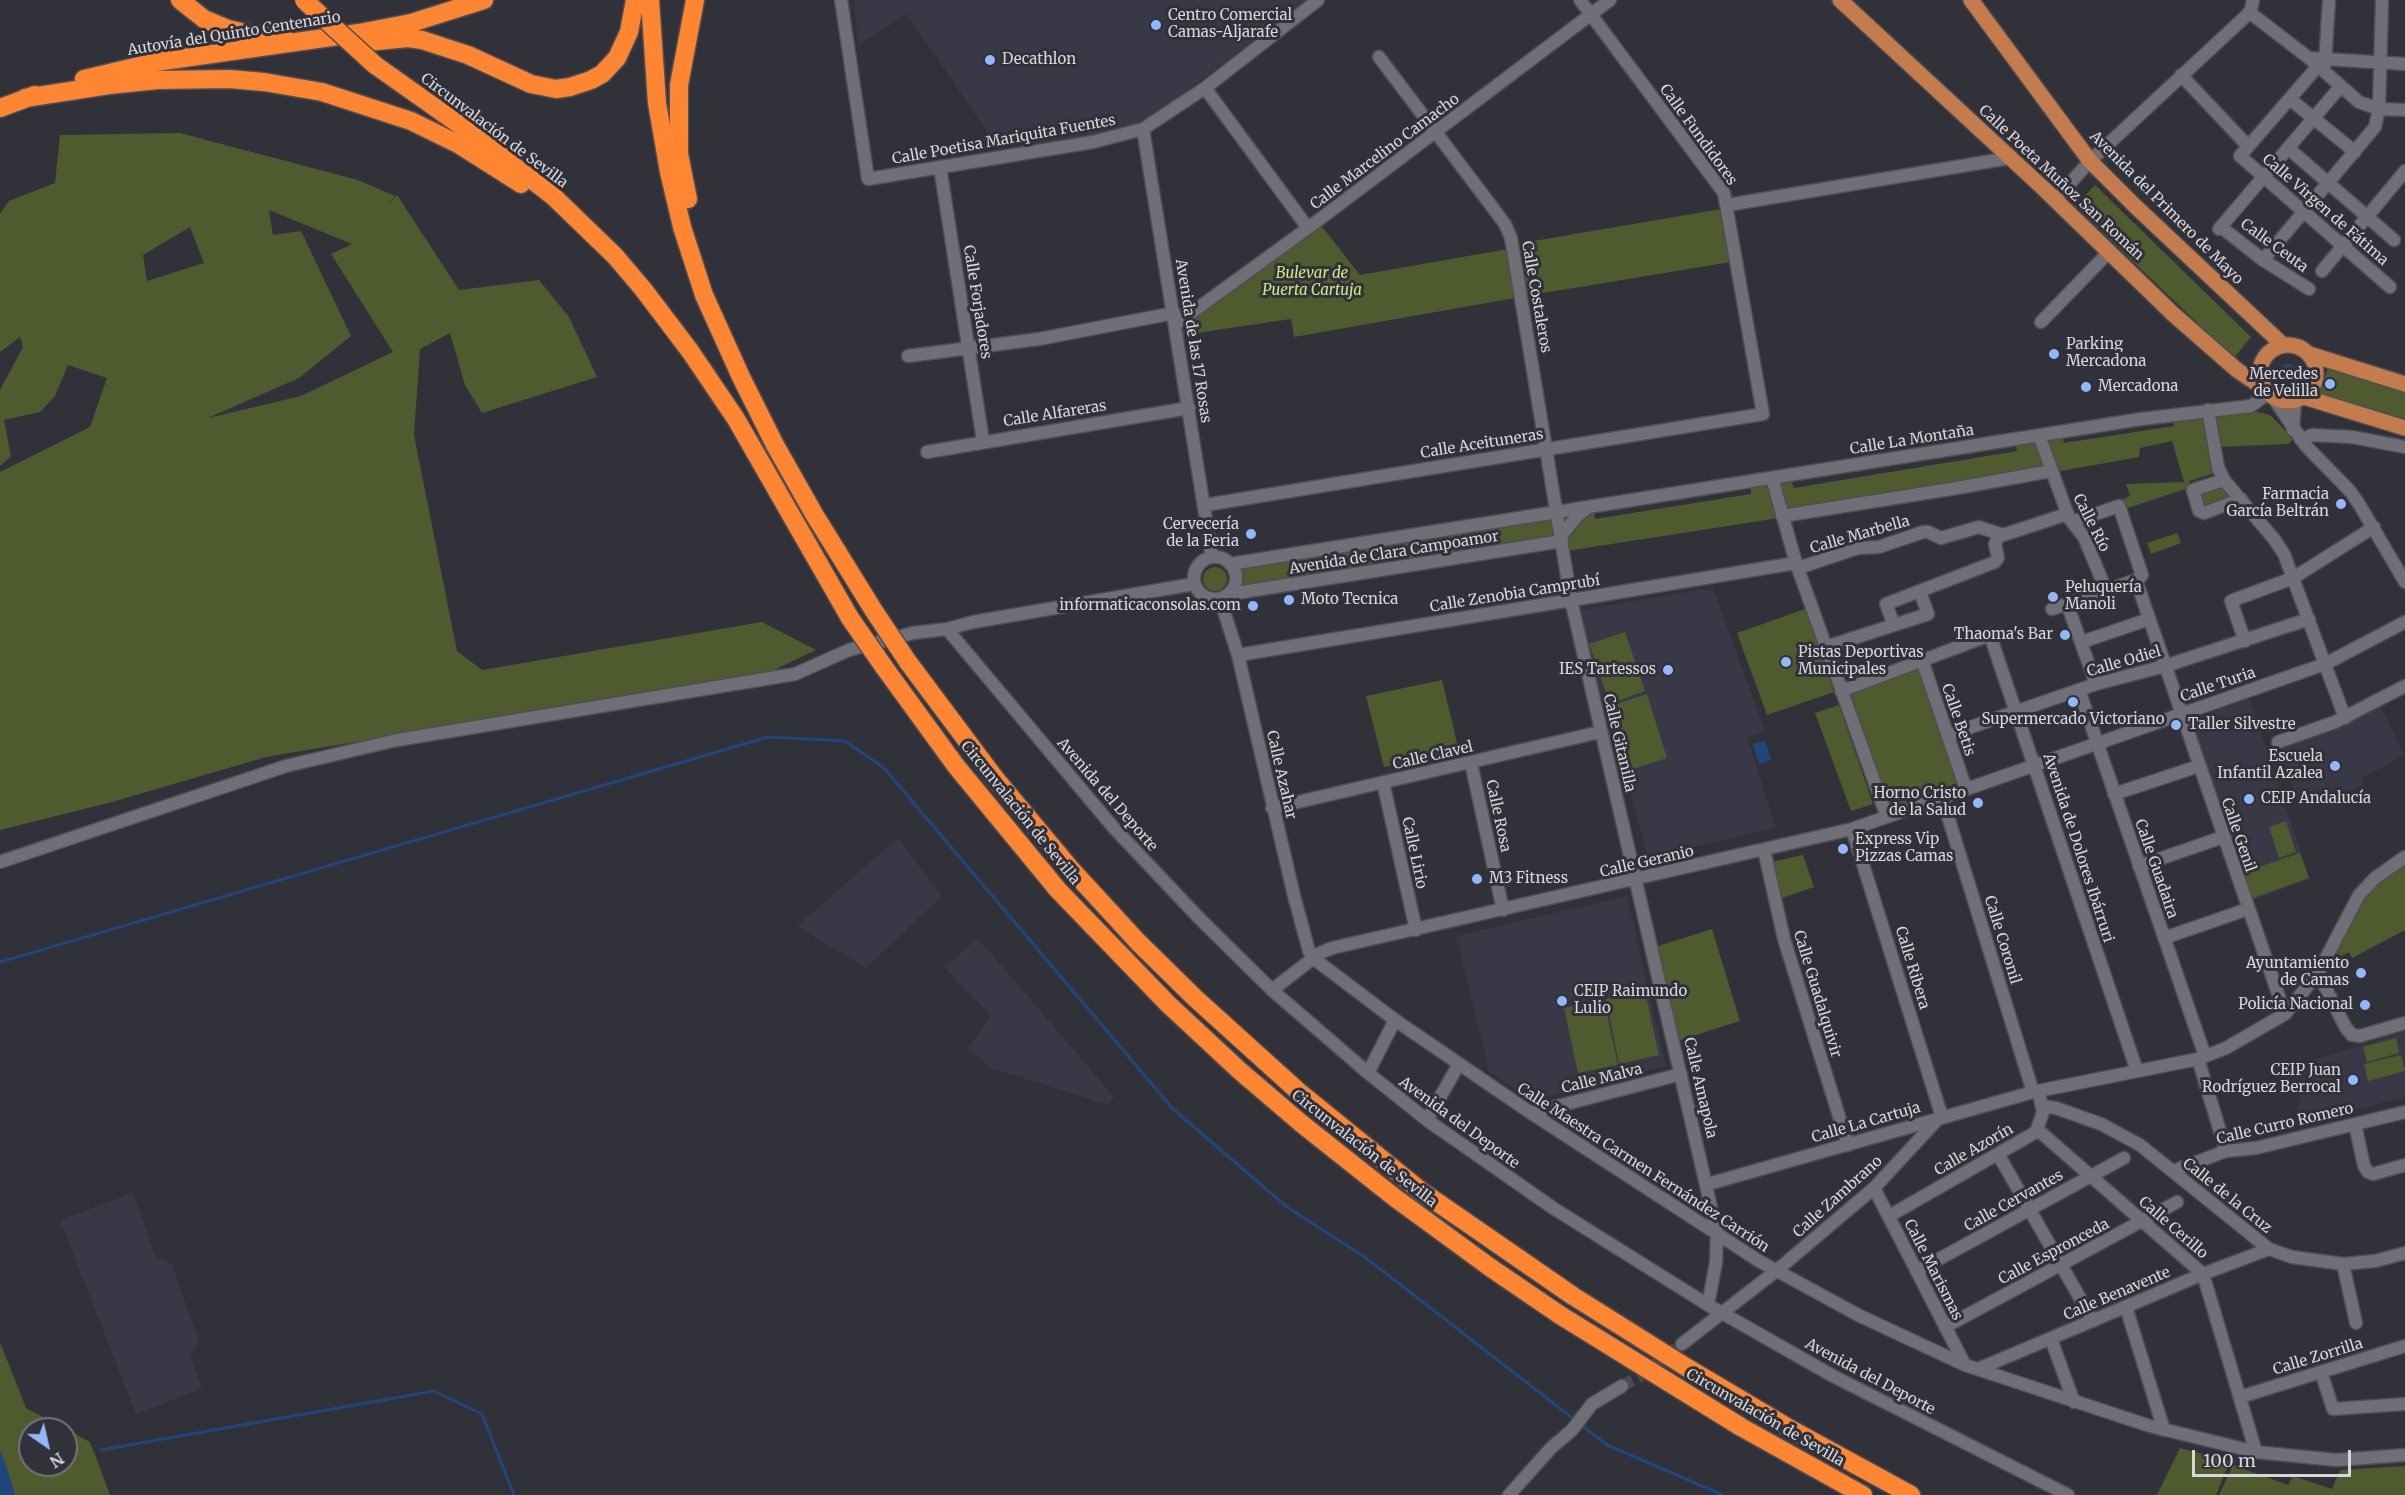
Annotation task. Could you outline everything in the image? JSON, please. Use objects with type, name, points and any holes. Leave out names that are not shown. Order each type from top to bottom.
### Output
[{"type":"highway","points":[[180,0],[204,19],[228,29],[254,35],[299,34],[364,26],[461,0]]},
{"type":"highway","name":"Circunvalación de Sevilla","points":[[304,0],[380,63],[554,197],[615,256],[676,332],[736,419],[850,618],[956,766],[1058,890],[1168,1004],[1240,1071],[1302,1124],[1394,1197],[1491,1268],[1560,1315],[1741,1426],[1863,1495]]},
{"type":"highway","points":[[316,0],[380,63],[523,160],[610,238],[658,293],[700,350],[736,419]]},
{"type":"highway","name":"Autovía del Quinto Centenario","points":[[157,71],[225,53],[411,23],[484,0]]},
{"type":"highway","points":[[225,53],[408,39],[453,49],[531,84],[556,88],[570,87],[602,74],[617,58],[630,32],[635,0]]},
{"type":"highway","name":"Circunvalación de Sevilla","points":[[650,0],[657,103],[669,172],[682,227],[704,295],[730,355],[793,478],[874,611],[958,730],[1032,823],[1138,942],[1253,1051],[1421,1191],[1593,1308],[1792,1430],[1911,1495]]},
{"type":"highway","points":[[695,0],[679,85],[680,154],[694,225],[730,355]]},
{"type":"highway","points":[[0,108],[25,98],[109,85],[157,71],[264,82],[322,92],[411,121],[458,144],[514,178],[548,204],[568,221],[676,332]]},
{"type":"main road","name":"Calle Poeta Muñoz San Román","points":[[1840,0],[2189,328],[2237,370],[2268,393]]},
{"type":"main road","name":"Avenida del Primero de Mayo","points":[[1971,0],[2090,161],[2283,345]]},
{"type":"main road","points":[[2309,354],[2316,372],[2311,390],[2300,399],[2288,402],[2268,393],[2259,378],[2262,361],[2267,353],[2283,345],[2297,346],[2309,354],[2405,384]]},
{"type":"main road","points":[[2300,399],[2405,429]]},
{"type":"street","name":"Calle Poetisa Mariquita Fuentes","points":[[841,0],[868,179],[1093,142],[1143,129],[1205,88],[1318,0]]},
{"type":"street","name":"Calle Fundidores","points":[[1580,0],[1719,184],[1727,205],[1763,414]]},
{"type":"street","name":"Calle Marcelino Camacho","points":[[908,356],[1175,319],[1308,228],[1610,0]]},
{"type":"street","points":[[2244,151],[2319,64],[2329,0]]},
{"type":"street","points":[[2263,260],[2375,127],[2379,109],[2382,0]]},
{"type":"street","points":[[2055,200],[2090,161],[2251,6],[2319,64],[2359,102],[2379,109],[2405,110]]},
{"type":"street","name":"Calle Costaleros","points":[[1379,57],[1505,224],[1509,235],[1562,539]]},
{"type":"street","points":[[2319,64],[2380,62],[2405,64]]},
{"type":"street","name":"Calle Virgen de Fátima","points":[[2181,75],[2264,177],[2390,287]]},
{"type":"street","points":[[2264,177],[2341,86]]},
{"type":"street","points":[[1205,88],[1308,228]]},
{"type":"street","points":[[2290,99],[2355,152]]},
{"type":"street","name":"Avenida de las 17 Rosas","points":[[1143,129],[1212,557]]},
{"type":"street","points":[[2289,148],[2394,240]]},
{"type":"street","points":[[1727,205],[2010,158]]},
{"type":"street","name":"Calle Forjadores","points":[[940,167],[984,441]]},
{"type":"street","points":[[2322,271],[2405,171]]},
{"type":"street","name":"Calle Ceuta","points":[[2264,177],[2220,228],[2263,260],[2309,289]]},
{"type":"street","points":[[2041,322],[2109,252]]},
{"type":"street","points":[[2268,393],[2301,440],[2350,491],[2374,527],[2405,582]]},
{"type":"street","name":"Calle La Montaña","points":[[1557,510],[1772,478],[2141,418],[2251,406],[2268,393]]},
{"type":"street","points":[[2293,430],[2300,399]]},
{"type":"street","name":"Calle Alfareras","points":[[927,452],[1189,408]]},
{"type":"street","points":[[2208,410],[2217,467],[2224,480],[2284,554],[2345,717]]},
{"type":"street","name":"Calle Aceituneras","points":[[1205,505],[1763,414]]},
{"type":"street","name":"Calle Río","points":[[2039,435],[2070,518],[2085,537],[2106,590]]},
{"type":"street","points":[[2301,440],[2312,435],[2352,437],[2405,447]]},
{"type":"street","points":[[1782,516],[2051,471]]},
{"type":"street","points":[[1772,478],[1797,566],[1887,817]]},
{"type":"street","points":[[2224,480],[2193,490],[2199,511],[2204,513],[2241,500]]},
{"type":"street","points":[[1562,539],[1578,515],[1593,505]]},
{"type":"street","name":"Calle Marbella","points":[[1797,566],[1858,548],[1879,547],[1923,532],[1941,538],[1979,527],[1999,534],[2008,534],[2119,506]]},
{"type":"street","name":"Calle Genil","points":[[2119,506],[2142,572],[2141,578],[2136,580],[2164,666],[2285,1014]]},
{"type":"street","name":"Avenida de Clara Campoamor","points":[[1230,564],[1557,510]]},
{"type":"street","points":[[2245,641],[2230,601],[2293,578],[2374,527]]},
{"type":"street","points":[[1894,625],[1886,604],[1997,561],[1995,544],[1999,534]]},
{"type":"street","name":"Avenida de Clara Campoamor","points":[[1225,596],[1562,539]]},
{"type":"street","name":"Calle Gitanilla","points":[[1562,539],[1571,600],[1635,880]]},
{"type":"street","points":[[1212,557],[1225,560],[1230,564],[1236,578],[1225,596],[1208,598],[1201,594],[1194,584],[1195,570],[1199,563],[1212,557]]},
{"type":"street","name":"Calle Zenobia Camprubí","points":[[1238,655],[1571,600],[1797,566]]},
{"type":"street","points":[[2052,609],[2136,580]]},
{"type":"street","points":[[0,862],[297,764],[397,740],[795,674],[849,650],[913,633],[947,629],[973,622],[1194,584]]},
{"type":"street","points":[[1826,647],[1928,614],[1920,592]]},
{"type":"street","name":"Calle Azahar","points":[[1225,596],[1272,808],[1304,936],[1313,958]]},
{"type":"street","points":[[2067,604],[2096,684]]},
{"type":"street","points":[[2082,642],[2149,619]]},
{"type":"street","name":"Calle Odiel","points":[[1948,735],[2096,684],[2164,666],[2309,619]]},
{"type":"street","name":"Calle Turia","points":[[2035,765],[2325,664],[2405,622]]},
{"type":"street","name":"Avenida del Deporte","points":[[947,629],[1113,827],[1272,990],[1368,1073],[1427,1120],[1553,1208],[1708,1305],[1833,1377],[2068,1495]]},
{"type":"street","name":"Avenida de Dolores Ibárruri","points":[[1922,660],[1990,635],[2137,1071]]},
{"type":"street","points":[[1841,691],[1922,660]]},
{"type":"street","name":"Calle Betis","points":[[1922,660],[1966,789]]},
{"type":"street","points":[[2278,742],[2345,717],[2405,686]]},
{"type":"street","name":"Calle Guadaira","points":[[2079,690],[2164,938],[2202,1058],[2226,1151]]},
{"type":"street","name":"Calle Clavel","points":[[1272,808],[1600,732]]},
{"type":"street","name":"Calle Rosa","points":[[1471,763],[1503,910]]},
{"type":"street","name":"Calle Geranio","points":[[1272,990],[1313,958],[1332,948],[1852,829],[2035,765]]},
{"type":"street","points":[[2114,794],[2199,766]]},
{"type":"street","name":"Calle Lirio","points":[[1383,782],[1416,930]]},
{"type":"street","name":"Calle Coronil","points":[[1942,797],[2035,1092]]},
{"type":"street","name":"Calle Ribera","points":[[1852,829],[1940,1118]]},
{"type":"street","points":[[2139,866],[2223,837]]},
{"type":"street","name":"Calle Guadalquivir","points":[[1764,850],[1784,939],[1848,1145]]},
{"type":"street","name":"Calle La Cartuja","points":[[1707,1184],[2035,1092],[2202,1058],[2251,1035],[2285,1014],[2318,973],[2359,895],[2375,878],[2405,857]]},
{"type":"street","name":"Calle Amapola","points":[[1635,880],[1717,1233],[1716,1263],[1708,1305]]},
{"type":"street","points":[[2164,938],[2248,909]]},
{"type":"street","name":"Calle Maestra Carmen Fernández Carrión","points":[[1313,958],[1395,1020],[1531,1113],[1776,1271],[1858,1315],[1965,1365],[2164,1430],[2256,1452],[2336,1460],[2405,1455]]},
{"type":"street","points":[[2318,973],[2346,1028],[2352,1035],[2360,1036],[2405,1023]]},
{"type":"street","points":[[1368,1073],[1395,1020]]},
{"type":"street","points":[[1427,1120],[1459,1064]]},
{"type":"street","name":"Calle Malva","points":[[1531,1113],[1681,1074]]},
{"type":"street","name":"Calle Azorín","points":[[1889,1216],[2038,1130],[2042,1106],[2035,1092]]},
{"type":"street","name":"Calle de la Cruz","points":[[2042,1106],[2056,1108],[2117,1132],[2140,1146],[2268,1249],[2292,1257],[2343,1264],[2375,1261],[2405,1253]]},
{"type":"street","name":"Calle Curro Romero","points":[[2173,1171],[2226,1151],[2256,1148],[2405,1112]]},
{"type":"street","name":"Calle Zambrano","points":[[1682,1344],[1776,1271],[1874,1188],[1940,1118]]},
{"type":"street","points":[[2355,1124],[2368,1172],[2373,1174],[2405,1165]]},
{"type":"street","points":[[1908,1126],[1913,1128],[1917,1134],[1916,1142]]},
{"type":"street","name":"Calle Cerillo","points":[[2038,1130],[2203,1274],[2256,1452]]},
{"type":"street","points":[[1998,1154],[2093,1322]]},
{"type":"street","name":"Calle Cervantes","points":[[1917,1270],[2124,1158]]},
{"type":"street","name":"Calle Marismas","points":[[1874,1188],[1965,1365]]},
{"type":"street","name":"Calle Espronceda","points":[[1946,1327],[2177,1202]]},
{"type":"street","name":"Calle Benavente","points":[[1978,1369],[2268,1249]]},
{"type":"street","points":[[2343,1264],[2356,1323]]},
{"type":"street","points":[[2126,1307],[2164,1430]]},
{"type":"street","points":[[2051,1339],[2074,1402]]},
{"type":"street","name":"Calle Zorrilla","points":[[2240,1397],[2405,1346]]},
{"type":"street","points":[[2321,1372],[2333,1409],[2405,1404]]},
{"type":"street","points":[[1509,1495],[1551,1448],[1572,1430],[1592,1404],[1622,1386]]},
{"type":"shaded area","points":[[854,0],[1307,0],[1156,114],[1126,128],[1092,136],[1015,146],[996,145],[907,14],[858,46]]},
{"type":"shaded area","name":"IES Tartessos","points":[[1704,589],[1714,591],[1765,731],[1747,737],[1776,828],[1648,857],[1627,780],[1620,782],[1580,610]]},
{"type":"shaded area","name":"CEIP Andalucía","points":[[2249,698],[2310,879],[2250,901],[2189,720]]},
{"type":"shaded area","name":"Escuela Infantil Azalea","points":[[2379,704],[2405,755],[2362,778],[2364,786],[2300,808],[2279,746]]},
{"type":"shaded area","points":[[898,838],[942,896],[866,968],[797,926]]},
{"type":"shaded area","name":"CEIP Raimundo Lulio","points":[[1627,896],[1666,1066],[1532,1101],[1489,1071],[1456,936]]},
{"type":"shaded area","points":[[978,938],[1114,1097],[1109,1105],[990,1068],[968,1048],[991,1016],[944,967]]},
{"type":"shaded area","name":"CEIP Juan Rodríguez Berrocal","points":[[2405,1032],[2405,1097],[2296,1125],[2304,1063]]},
{"type":"shaded area","points":[[133,1193],[155,1256],[172,1264],[199,1342],[190,1356],[202,1389],[136,1414],[60,1220]]},
{"type":"green space","points":[[180,133],[358,180],[395,196],[385,208],[397,195],[459,290],[539,280],[569,317],[597,377],[482,413],[465,385],[450,333],[420,349],[414,435],[457,651],[482,670],[762,622],[816,650],[770,672],[266,757],[112,802],[0,830],[0,472],[90,427],[107,378],[68,365],[55,396],[40,412],[4,420],[11,456],[0,466],[0,390],[23,347],[20,337],[0,352],[0,214],[9,201],[55,183],[60,135]],"holes":[[[269,210],[352,244],[331,254],[393,352],[301,396],[208,418],[299,378],[351,336],[301,231],[273,235]],[[190,227],[204,263],[147,281],[143,255]]]},
{"type":"green space","points":[[2095,185],[2251,337],[2234,358],[2075,206]]},
{"type":"green space","points":[[1721,209],[1731,262],[1525,296],[1516,244]]},
{"type":"green space","name":"Bulevar de Puerta Cartuja","points":[[1320,224],[1360,275],[1508,249],[1515,298],[1294,337],[1291,319],[1183,335],[1184,327],[1191,320]]},
{"type":"green space","points":[[2328,368],[2405,391],[2405,423],[2318,397]]},
{"type":"green space","points":[[2258,412],[2270,415],[2294,439],[2288,444],[2218,447],[2213,415]]},
{"type":"green space","points":[[2203,417],[2216,473],[2189,481],[2191,487],[2125,509],[2121,500],[2130,496],[2126,484],[2184,482],[2172,441],[2140,448],[2139,457],[2055,472],[2048,444],[2053,437],[2062,436],[2064,443],[2174,426],[2172,418]]},
{"type":"green space","points":[[2035,440],[2049,469],[1783,514],[1778,483],[1781,481],[1790,479],[1794,488],[2017,451],[2015,443]]},
{"type":"green space","points":[[2223,483],[2236,498],[2203,510],[2195,491]]},
{"type":"green space","points":[[1770,484],[1779,518],[1567,551],[1565,541],[1577,521],[1594,511],[1595,519],[1751,494],[1751,486]]},
{"type":"green space","points":[[1554,513],[1557,539],[1239,591],[1242,579],[1238,565]]},
{"type":"green space","points":[[2177,533],[2181,543],[2151,554],[2147,543]]},
{"type":"green space","points":[[1215,567],[1220,568],[1226,574],[1226,584],[1220,590],[1215,591],[1210,590],[1204,584],[1203,579],[1204,574],[1210,568]]},
{"type":"green space","name":"Pistas Deportivas Municipales","points":[[1805,609],[1834,692],[1767,715],[1737,633]]},
{"type":"green space","points":[[1625,632],[1645,691],[1610,704],[1589,644]]},
{"type":"green space","points":[[1918,668],[1959,785],[1891,810],[1850,692]]},
{"type":"green space","points":[[1442,680],[1459,751],[1384,767],[1366,696]]},
{"type":"green space","points":[[1647,694],[1667,758],[1630,770],[1610,706]]},
{"type":"green space","points":[[1839,705],[1873,804],[1851,811],[1815,713]]},
{"type":"green space","points":[[2286,821],[2296,852],[2279,858],[2269,827]]},
{"type":"green space","points":[[2300,853],[2309,878],[2250,899],[2241,873]]},
{"type":"green space","points":[[1803,855],[1814,887],[1782,898],[1772,862]]},
{"type":"green space","points":[[2405,862],[2405,930],[2352,958],[2349,952],[2334,960],[2356,907],[2378,882]]},
{"type":"green space","points":[[1712,929],[1740,1021],[1677,1041],[1655,947]]},
{"type":"green space","points":[[1645,991],[1659,1055],[1619,1064],[1606,999]]},
{"type":"green space","points":[[1604,1000],[1618,1065],[1578,1073],[1564,1008]]},
{"type":"green space","points":[[2396,1038],[2399,1053],[2367,1062],[2363,1047]]},
{"type":"green space","points":[[2401,1055],[2405,1071],[2368,1081],[2364,1064]]},
{"type":"green space","points":[[0,1342],[26,1408],[43,1417],[18,1417],[18,1477],[78,1477],[78,1436],[90,1442],[110,1495],[15,1495],[0,1450]]},
{"type":"green space","points":[[2180,1448],[2230,1461],[2216,1495],[2157,1495]]},
{"type":"green space","points":[[2233,1465],[2288,1485],[2293,1476],[2332,1489],[2340,1470],[2405,1466],[2405,1495],[2219,1495]]},
{"type":"water","points":[[2284,364],[2292,364],[2297,369],[2295,380],[2284,382],[2279,377],[2279,369]]},
{"type":"water","points":[[1765,741],[1771,760],[1759,764],[1753,744]]},
{"type":"water","points":[[0,1450],[9,1474],[15,1495],[0,1495]]},
{"type":"waterway","points":[[0,962],[768,737],[845,741],[884,768],[1173,1109],[1287,1207],[1366,1258],[1575,1420]]},
{"type":"waterway","points":[[101,1450],[434,1391],[482,1414],[514,1495]]},
{"type":"waterway","points":[[1580,1424],[1607,1445],[1723,1495]]},
{"type":"tunnel","points":[[1622,1386],[1639,1377],[1682,1344]]},
{"type":"place","name":"Centro Comercial Camas-Aljarafe","points":[[1156,25]]},
{"type":"place","name":"Decathlon","points":[[990,60]]},
{"type":"place","name":"Parking Mercadona","points":[[2054,354]]},
{"type":"place","name":"Mercedes de Velilla","points":[[2330,384]]},
{"type":"place","name":"Mercadona","points":[[2086,387]]},
{"type":"place","name":"Farmacia García Beltrán","points":[[2341,504]]},
{"type":"place","name":"Cervecería de la Feria","points":[[1251,534]]},
{"type":"place","name":"Peluquería Manoli","points":[[2053,597]]},
{"type":"place","name":"Moto Tecnica","points":[[1289,600]]},
{"type":"place","name":"informaticaconsolas.com","points":[[1253,606]]},
{"type":"place","name":"Thaoma's Bar","points":[[2065,635]]},
{"type":"place","name":"Pistas Deportivas Municipales","points":[[1786,662]]},
{"type":"place","name":"IES Tartessos","points":[[1668,670]]},
{"type":"place","name":"Supermercado Victoriano","points":[[2073,702]]},
{"type":"place","name":"Taller Silvestre","points":[[2176,725]]},
{"type":"place","name":"Escuela Infantil Azalea","points":[[2335,766]]},
{"type":"place","name":"CEIP Andalucía","points":[[2249,799]]},
{"type":"place","name":"Horno Cristo de la Salud","points":[[1978,803]]},
{"type":"place","name":"Express Vip Pizzas Camas","points":[[1843,849]]},
{"type":"place","name":"M3 Fitness","points":[[1477,879]]},
{"type":"place","name":"Ayuntamiento de Camas","points":[[2361,973]]},
{"type":"place","name":"CEIP Raimundo Lulio","points":[[1562,1001]]},
{"type":"place","name":"Policía Nacional","points":[[2365,1005]]},
{"type":"place","name":"CEIP Juan Rodríguez Berrocal","points":[[2353,1080]]}]
